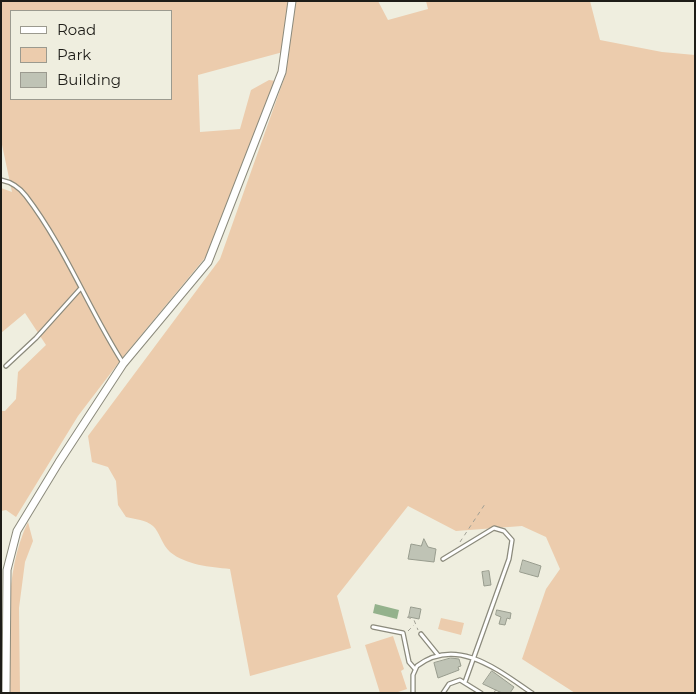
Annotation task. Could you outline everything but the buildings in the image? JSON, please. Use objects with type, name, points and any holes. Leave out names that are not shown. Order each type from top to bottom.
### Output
[{"type":"street","points":[[6,693],[4,570],[17,532],[58,462],[123,364],[208,262],[282,72],[292,1]]},
{"type":"lane","points":[[1,180],[16,186],[26,196],[56,244],[123,364]]},
{"type":"lane","points":[[6,366],[36,338],[80,289]]},
{"type":"lane","points":[[444,559],[494,528],[504,531],[512,540],[509,559],[465,682]]},
{"type":"lane","points":[[373,627],[403,633],[410,662],[414,669],[411,692]]},
{"type":"lane","points":[[421,634],[438,656]]},
{"type":"lane","points":[[414,669],[422,662],[438,656],[455,653],[505,673],[532,693]]},
{"type":"lane","points":[[443,693],[448,684],[455,681],[465,682],[481,693]]},
{"type":"path","points":[[458,550],[460,542],[485,504]]},
{"type":"path","points":[[406,617],[414,620],[414,624],[421,634]]},
{"type":"path","points":[[403,633],[414,624]]},
{"type":"path","points":[[494,693],[496,689]]},
{"type":"green space","points":[[1,1],[288,1],[283,52],[198,75],[200,132],[240,129],[251,90],[269,80],[276,81],[209,253],[123,357],[78,416],[16,517],[6,510],[1,511],[1,411],[5,411],[16,399],[18,372],[46,345],[25,313],[1,333],[1,188],[12,192],[1,140]]},
{"type":"green space","points":[[296,1],[378,1],[388,20],[428,9],[426,1],[590,1],[600,40],[662,52],[695,55],[695,693],[575,693],[522,659],[546,589],[560,569],[546,537],[522,526],[456,531],[408,506],[337,596],[351,648],[250,676],[230,569],[191,563],[170,552],[153,526],[144,521],[126,517],[118,505],[116,481],[108,467],[92,462],[88,436],[220,259],[285,76]]},
{"type":"green space","points":[[28,522],[33,541],[25,562],[19,608],[20,693],[9,693],[11,584],[20,542]]},
{"type":"green space","points":[[441,618],[464,623],[461,635],[438,629]]},
{"type":"green space","points":[[393,636],[404,669],[401,671],[407,689],[395,693],[380,693],[365,645]]},
{"type":"shaded area","points":[[375,604],[399,610],[397,619],[373,613]]}]
